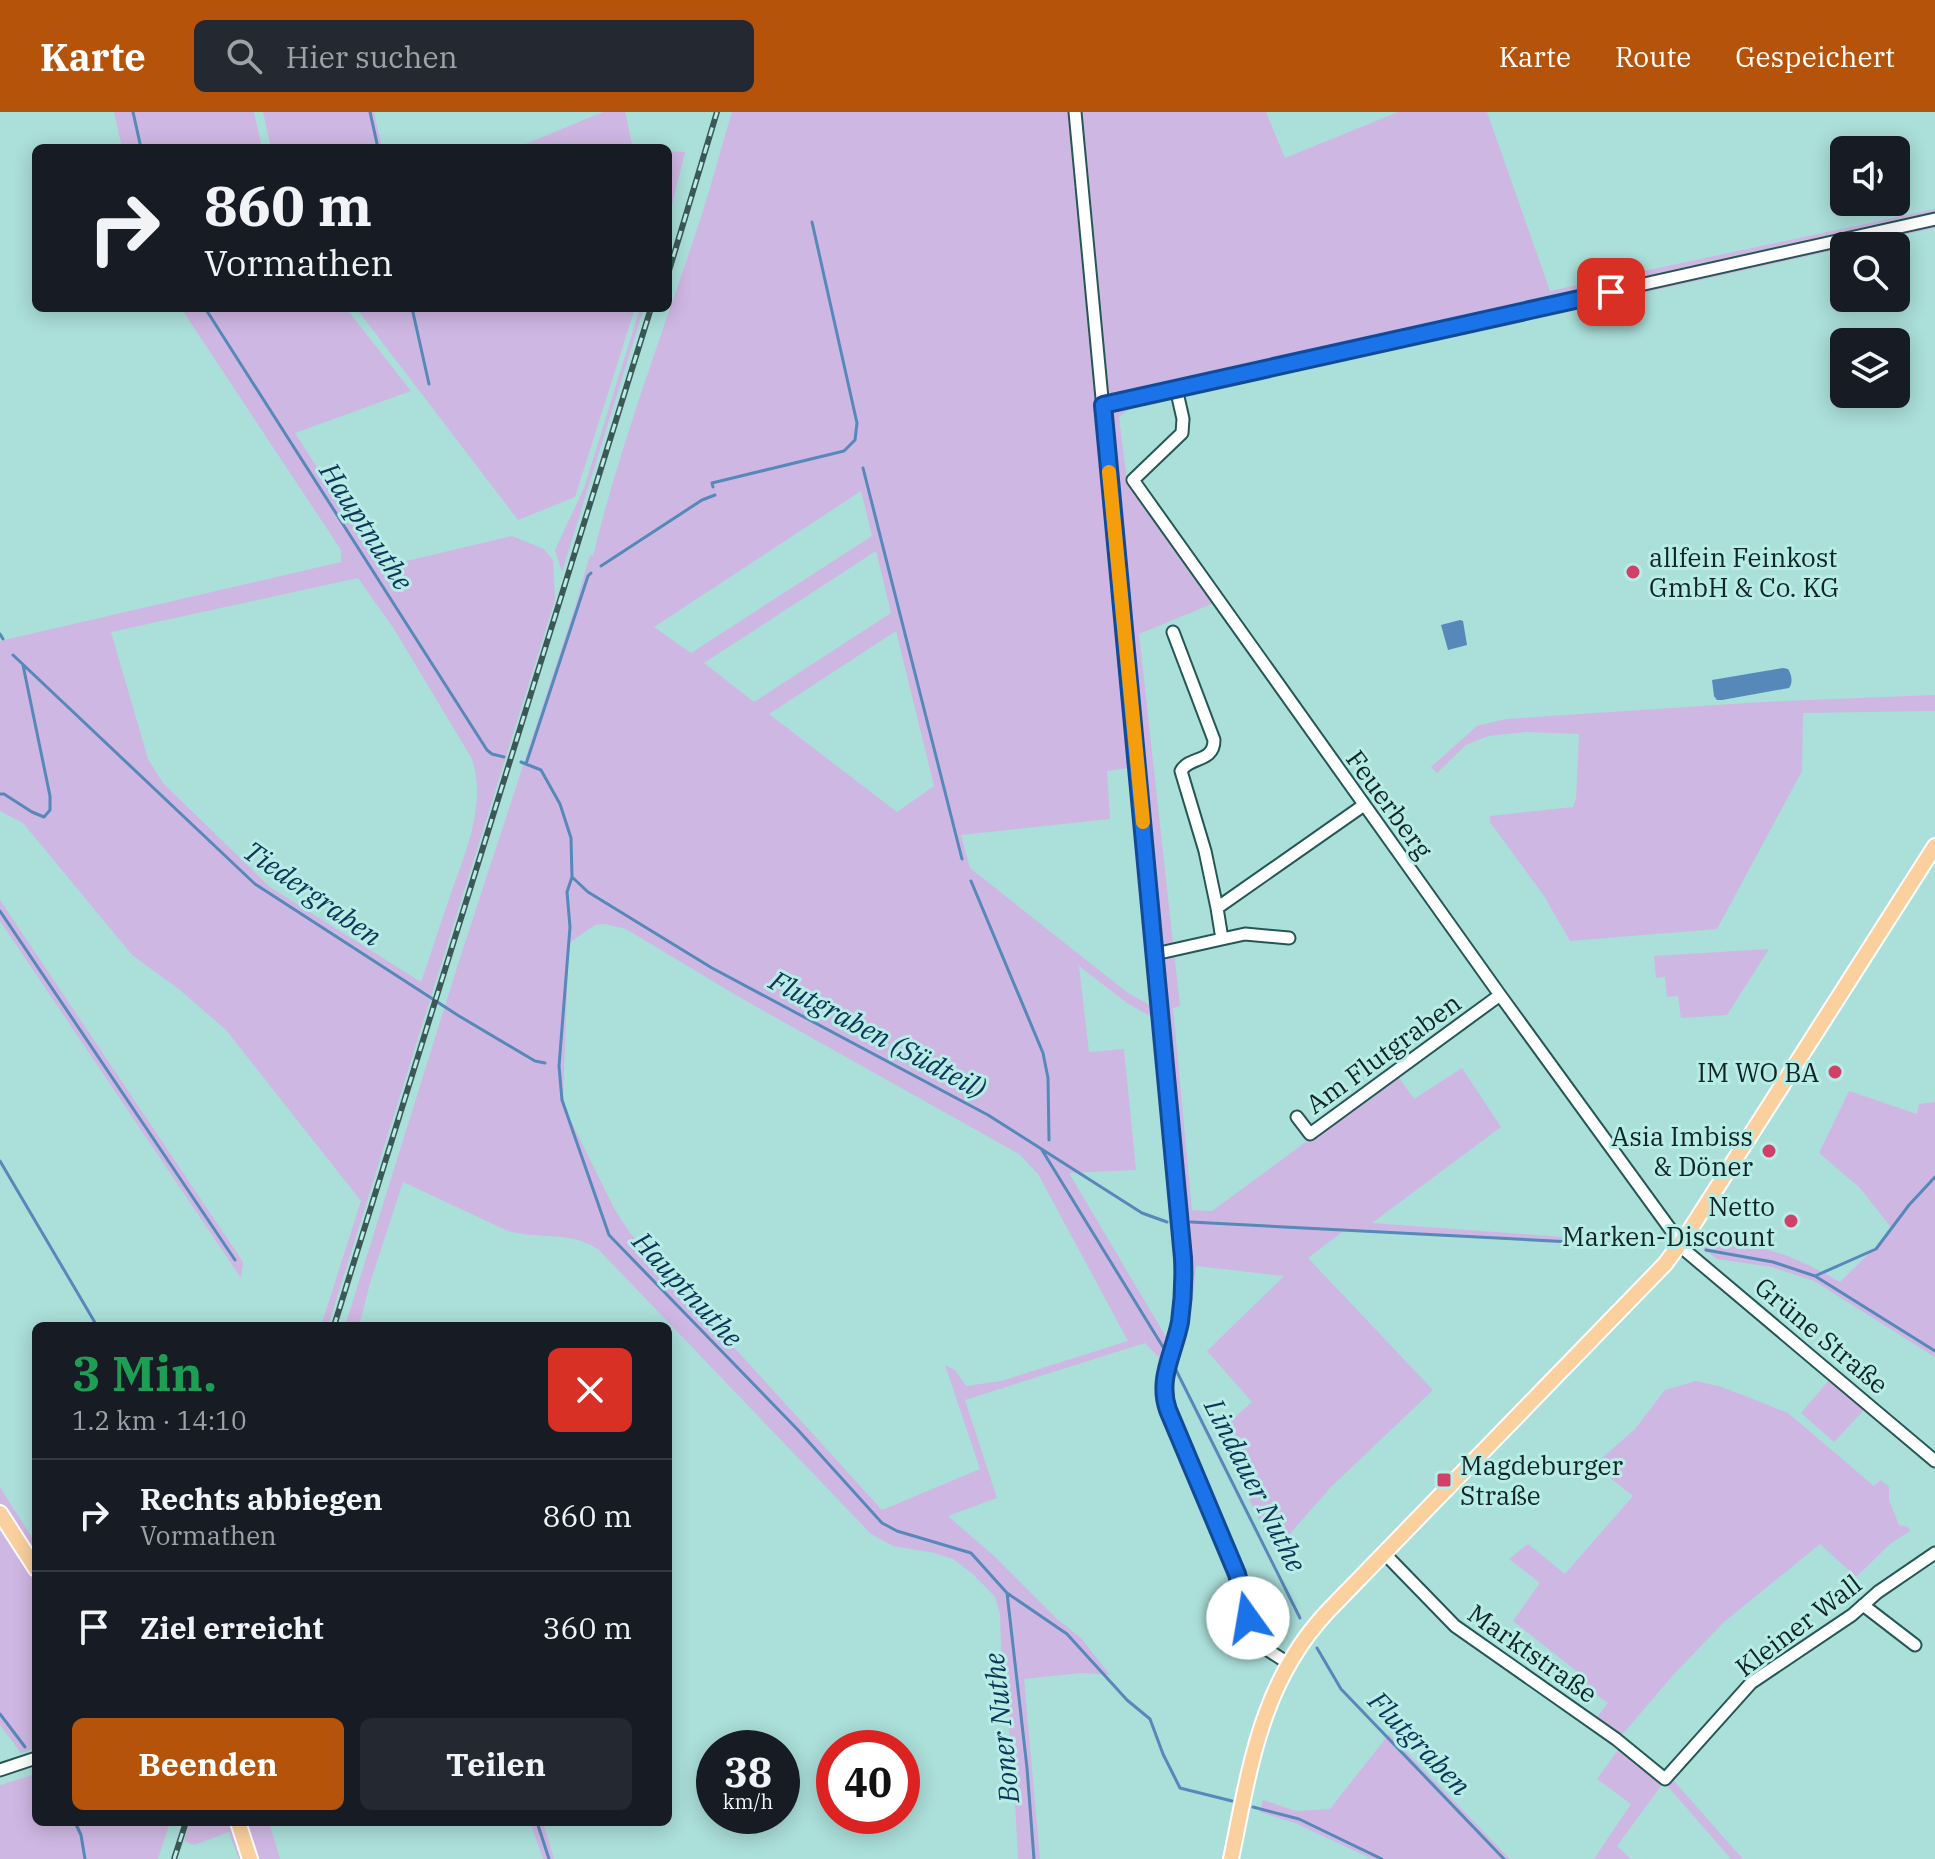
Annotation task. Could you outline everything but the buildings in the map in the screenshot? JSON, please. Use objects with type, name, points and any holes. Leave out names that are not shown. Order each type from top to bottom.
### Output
[{"type":"main road","points":[[1231,1859],[1259,1731],[1274,1690],[1303,1639],[1649,1281],[1681,1243],[1935,846]]},
{"type":"main road","points":[[0,1513],[32,1563]]},
{"type":"main road","points":[[239,1826],[250,1859]]},
{"type":"street","points":[[1075,112],[1183,1258],[1183,1290],[1176,1338],[1163,1387],[1164,1400],[1237,1574],[1252,1634],[1260,1645],[1288,1663]]},
{"type":"street","points":[[1103,405],[1935,219]]},
{"type":"street","name":"Feuerberg","points":[[1176,388],[1183,419],[1182,433],[1133,480],[1681,1243]]},
{"type":"street","points":[[1173,632],[1214,740],[1215,747],[1209,756],[1186,764],[1181,771],[1205,851],[1222,939]]},
{"type":"street","points":[[1217,908],[1364,805]]},
{"type":"street","points":[[1155,954],[1245,934],[1289,938]]},
{"type":"street","name":"Am Flutgraben","points":[[1297,1117],[1310,1134],[1500,995]]},
{"type":"street","name":"Grüne Straße","points":[[1681,1243],[1687,1252],[1935,1461]]},
{"type":"street","name":"Marktstraße","points":[[1384,1553],[1455,1626],[1616,1739],[1665,1779]]},
{"type":"street","name":"Kleiner Wall","points":[[1665,1779],[1751,1683],[1935,1553]]},
{"type":"street","points":[[1863,1605],[1915,1645]]},
{"type":"street","points":[[0,1770],[32,1759]]},
{"type":"shaded area","points":[[114,112],[254,112],[261,144],[121,144]]},
{"type":"shaded area","points":[[263,112],[374,112],[381,144],[270,144]]},
{"type":"shaded area","points":[[603,112],[625,112],[632,144],[526,144]]},
{"type":"shaded area","points":[[732,112],[1266,112],[1285,158],[1398,112],[1487,112],[1550,291],[1935,209],[1935,228],[1910,234],[1830,232],[1830,251],[1131,408],[1119,417],[1127,481],[1214,603],[1139,634],[1180,1006],[1173,1008],[1192,1210],[1212,1211],[1397,1075],[1414,1099],[1462,1068],[1501,1127],[1372,1223],[1592,1239],[1584,1245],[1346,1229],[1308,1258],[1433,1390],[1331,1487],[1275,1551],[1216,1434],[1252,1402],[1207,1351],[1284,1276],[1196,1266],[1181,1355],[1169,1344],[1161,1360],[1145,1343],[965,1400],[997,1498],[948,1516],[1081,1638],[1110,1675],[1082,1673],[1024,1679],[1040,1859],[1018,1859],[1013,1762],[1002,1676],[1000,1614],[995,1597],[953,1559],[893,1546],[871,1534],[672,1326],[672,1322],[668,1322],[599,1250],[577,1240],[508,1231],[403,1182],[360,1322],[346,1322],[459,961],[590,555],[593,556],[628,432],[669,312],[672,312],[672,303]],"holes":[[[861,491],[872,536],[691,653],[654,627]],[[876,551],[891,613],[754,702],[704,663]],[[896,631],[934,786],[897,812],[769,714]],[[1128,768],[1150,1005],[1128,993],[970,868],[961,835],[1110,819],[1107,771]],[[595,925],[626,929],[739,997],[1019,1154],[1038,1174],[1128,1341],[1001,1381],[966,1386],[955,1370],[945,1365],[980,1469],[882,1510],[630,1233],[614,1208],[566,1111],[563,1098],[569,943]],[[1079,966],[1127,1003],[1152,1017],[1175,1271],[1175,1309],[1169,1342],[1069,1173],[1136,1170],[1124,1049],[1089,1052]]]},
{"type":"shaded area","points":[[672,151],[685,152],[672,205]]},
{"type":"shaded area","points":[[184,312],[349,312],[411,391],[295,433],[381,567],[512,536],[544,549],[553,560],[555,600],[329,1322],[322,1322],[361,1201],[226,1030],[180,990],[132,955],[23,823],[0,811],[0,641],[341,562],[341,550]],"holes":[[[358,578],[394,629],[472,759],[477,796],[471,833],[421,982],[270,887],[163,783],[148,759],[111,632]]]},
{"type":"shaded area","points":[[359,312],[634,312],[575,497],[518,520]]},
{"type":"shaded area","points":[[639,312],[643,312],[562,572],[555,550],[584,488]]},
{"type":"shaded area","points":[[1935,695],[1935,711],[1803,713],[1802,771],[1717,929],[1570,941],[1544,896],[1490,822],[1490,816],[1573,807],[1579,734],[1527,732],[1488,736],[1466,745],[1437,773],[1431,767],[1477,726],[1506,719],[1762,702]]},
{"type":"shaded area","points":[[0,900],[243,1262],[241,1278],[0,921]]},
{"type":"shaded area","points":[[1769,949],[1727,1015],[1681,1018],[1678,996],[1667,997],[1665,977],[1656,978],[1654,956]]},
{"type":"shaded area","points":[[1849,1091],[1917,1114],[1919,1104],[1935,1102],[1935,1357],[1814,1281],[1772,1267],[1717,1259],[1703,1248],[1704,1230],[1727,1240],[1785,1255],[1840,1282],[1893,1230],[1860,1188],[1819,1153]]},
{"type":"shaded area","points":[[1829,1380],[1864,1410],[1834,1442],[1801,1413]]},
{"type":"shaded area","points":[[1696,1381],[1722,1387],[1788,1413],[1874,1486],[1881,1480],[1889,1487],[1889,1500],[1899,1525],[1908,1527],[1910,1531],[1890,1544],[1856,1577],[1820,1544],[1724,1622],[1620,1737],[1665,1771],[1743,1859],[1731,1859],[1664,1782],[1617,1846],[1631,1859],[1594,1859],[1631,1804],[1597,1779],[1620,1747],[1535,1686],[1541,1679],[1595,1719],[1608,1703],[1588,1689],[1584,1677],[1513,1621],[1540,1583],[1509,1559],[1528,1544],[1565,1574],[1633,1496],[1594,1465],[1635,1429],[1665,1390]]},
{"type":"shaded area","points":[[0,1487],[32,1538],[32,1749],[21,1753],[0,1725]]},
{"type":"shaded area","points":[[1389,1734],[1510,1859],[1372,1859],[1295,1823],[1260,1812],[1263,1800],[1296,1811],[1330,1809]]},
{"type":"shaded area","points":[[32,1775],[32,1826],[169,1826],[158,1859],[0,1859],[0,1785]]},
{"type":"shaded area","points":[[189,1826],[270,1826],[280,1859],[239,1859],[229,1832],[194,1845],[184,1841]]},
{"type":"shaded area","points":[[531,1826],[544,1826],[554,1859],[543,1859]]},
{"type":"water","points":[[1463,621],[1467,645],[1448,650],[1441,625]]},
{"type":"water","points":[[1788,669],[1790,674],[1789,688],[1722,700],[1714,696],[1712,680]]},
{"type":"waterway","name":"Hauptnuthe","points":[[133,112],[140,144]]},
{"type":"waterway","points":[[370,112],[377,144]]},
{"type":"waterway","points":[[713,487],[712,483],[844,451],[855,440],[857,423],[812,222]]},
{"type":"waterway","name":"Hauptnuthe","points":[[208,312],[487,750],[504,757]]},
{"type":"waterway","points":[[413,312],[429,384]]},
{"type":"waterway","points":[[863,468],[962,859]]},
{"type":"waterway","points":[[601,566],[702,500],[715,495]]},
{"type":"waterway","points":[[526,764],[591,573]]},
{"type":"waterway","name":"Tiedergraben","points":[[0,634],[3,639]]},
{"type":"waterway","name":"Tiedergraben","points":[[13,655],[255,884],[459,1016],[535,1061],[545,1063]]},
{"type":"waterway","points":[[0,794],[44,817],[50,810],[50,796],[23,665]]},
{"type":"waterway","name":"Hauptnuthe","points":[[521,762],[541,770],[560,804],[571,838],[572,877],[567,892],[570,927],[559,1066],[562,1100],[609,1235],[798,1430],[882,1523],[897,1531],[971,1553],[1007,1593],[1067,1634],[1127,1700],[1150,1719],[1180,1788],[1232,1801]]},
{"type":"waterway","name":"Flutgraben (Südteil)","points":[[572,877],[588,892],[712,968],[988,1115],[1142,1213],[1167,1222]]},
{"type":"waterway","points":[[971,881],[1043,1053],[1048,1078],[1049,1140]]},
{"type":"waterway","points":[[0,911],[235,1260]]},
{"type":"waterway","points":[[1042,1150],[1163,1347]]},
{"type":"waterway","points":[[0,1161],[95,1322]]},
{"type":"waterway","points":[[1815,1276],[1876,1249],[1935,1177]]},
{"type":"waterway","name":"Flutgraben (Südteil)","points":[[1191,1222],[1650,1246]]},
{"type":"waterway","name":"Flutgraben (Südteil)","points":[[1706,1250],[1773,1262],[1815,1276],[1935,1351]]},
{"type":"waterway","name":"Lindauer Nuthe","points":[[1176,1370],[1300,1618]]},
{"type":"waterway","name":"Boner Nuthe","points":[[1007,1593],[1034,1859]]},
{"type":"waterway","name":"Flutgraben","points":[[1317,1648],[1341,1689],[1504,1859]]},
{"type":"waterway","points":[[0,1714],[25,1747]]},
{"type":"waterway","name":"Lindauer Nuthe","points":[[1253,1807],[1299,1819],[1382,1859]]},
{"type":"waterway","points":[[77,1826],[85,1859]]},
{"type":"waterway","points":[[538,1826],[549,1859]]},
{"type":"railway","points":[[672,261],[717,112]]},
{"type":"railway","points":[[335,1322],[650,312]]},
{"type":"railway","points":[[174,1859],[185,1826]]},
{"type":"slow traffic","points":[[1109,472],[1143,822]]},
{"type":"place","name":"allfein Feinkost GmbH & Co. KG","points":[[1633,572]]},
{"type":"place","name":"IM WO BA","points":[[1835,1072]]},
{"type":"place","name":"Asia Imbiss & Döner","points":[[1769,1151]]},
{"type":"place","name":"Netto Marken-Discount","points":[[1791,1221]]},
{"type":"place","name":"Magdeburger Straße","points":[[1444,1480]]},
{"type":"route","points":[[1248,1618],[1237,1574],[1163,1393],[1164,1377],[1180,1321],[1183,1258],[1103,405],[1611,292]]}]
